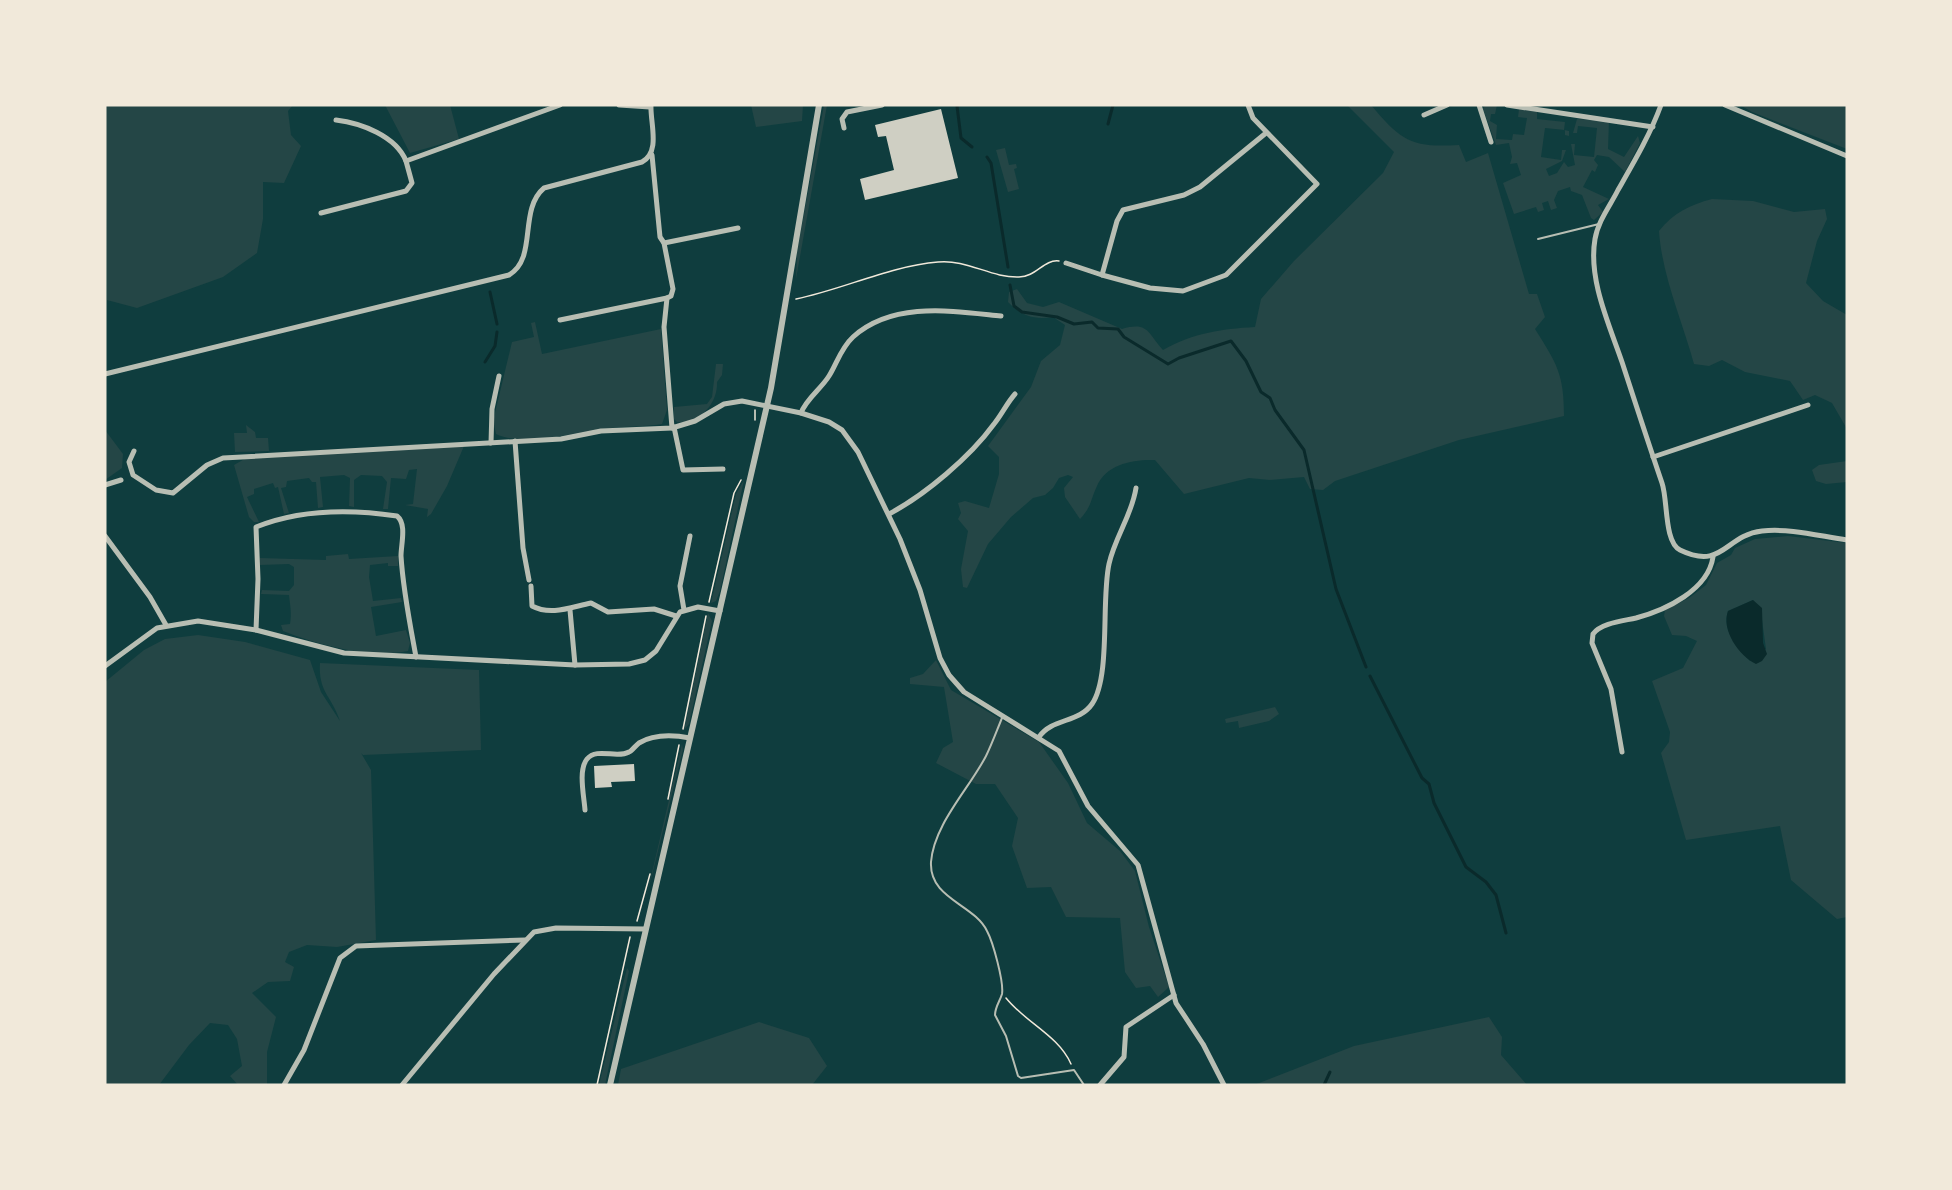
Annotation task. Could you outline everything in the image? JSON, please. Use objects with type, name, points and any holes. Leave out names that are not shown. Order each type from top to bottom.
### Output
[{"type":"street","points":[[406,161],[560,105]]},
{"type":"street","points":[[560,320],[667,298],[671,296],[673,289],[664,243],[660,237],[650,106],[619,105]]},
{"type":"street","points":[[610,1085],[767,405],[819,105]]},
{"type":"street","points":[[844,128],[842,119],[847,112],[882,105]]},
{"type":"street","points":[[1066,263],[1150,288],[1184,291],[1226,275],[1317,184],[1266,133],[1253,118],[1248,105]]},
{"type":"street","points":[[1424,115],[1447,105]]},
{"type":"street","points":[[1479,105],[1491,142]]},
{"type":"street","points":[[1507,105],[1653,127]]},
{"type":"street","points":[[1661,105],[1653,127],[1600,224],[1594,245],[1594,268],[1604,309],[1666,498],[1673,545],[1701,558],[1713,557],[1745,535],[1762,531],[1805,533],[1847,540]]},
{"type":"street","points":[[1725,105],[1847,156]]},
{"type":"street","points":[[321,213],[406,191],[412,183],[406,161],[398,146],[353,122],[336,120]]},
{"type":"street","points":[[1102,275],[1117,221],[1123,210],[1184,195],[1200,187],[1266,133]]},
{"type":"street","points":[[105,375],[509,276],[521,263],[530,209],[538,193],[551,185],[642,162],[652,153]]},
{"type":"street","points":[[664,243],[738,228]]},
{"type":"street","points":[[667,298],[664,327],[673,427],[683,470],[723,469]]},
{"type":"street","points":[[801,413],[828,378],[848,343],[865,328],[894,316],[917,311],[1001,316]]},
{"type":"street","points":[[491,443],[492,409],[498,376]]},
{"type":"street","points":[[889,514],[909,504],[971,452],[1015,394]]},
{"type":"street","points":[[134,451],[129,462],[133,475],[156,490],[173,493],[207,465],[223,458],[561,439],[601,431],[673,427],[695,421],[733,401],[767,405],[829,422],[846,435],[858,452],[889,514],[910,564],[940,658],[949,675],[964,692],[1039,737],[1063,756],[1088,806],[1138,865],[1154,915],[1173,995],[1224,1085]]},
{"type":"street","points":[[1653,457],[1808,405]]},
{"type":"street","points":[[515,441],[523,545],[531,602],[535,608],[570,610],[591,603],[608,612],[654,609],[676,616]]},
{"type":"street","points":[[105,485],[121,480]]},
{"type":"street","points":[[1039,737],[1046,729],[1074,718],[1093,703],[1100,679],[1109,564],[1119,532],[1133,506],[1136,488]]},
{"type":"street","points":[[256,630],[258,579],[256,527],[297,516],[331,511],[367,511],[398,516],[402,523],[401,554],[404,591],[416,657]]},
{"type":"street","points":[[105,536],[150,597],[166,625]]},
{"type":"street","points":[[684,610],[680,585],[690,536]]},
{"type":"street","points":[[1622,752],[1611,689],[1592,643],[1593,634],[1599,628],[1643,616],[1691,593],[1708,575],[1713,557]]},
{"type":"street","points":[[105,666],[147,634],[166,625],[207,622],[256,630],[322,650],[575,665],[629,664],[645,660],[656,651],[676,616],[684,610],[698,607],[720,611]]},
{"type":"street","points":[[570,610],[575,665]]},
{"type":"street","points":[[585,810],[583,772],[586,760],[601,753],[629,752],[642,741],[652,738],[681,736],[690,738]]},
{"type":"street","points":[[402,1085],[525,940],[541,930],[646,928]]},
{"type":"street","points":[[284,1085],[304,1050],[340,958],[348,950],[356,946],[525,940]]},
{"type":"street","points":[[1100,1085],[1124,1057],[1126,1027],[1173,995]]},
{"type":"lane","points":[[1538,239],[1593,223],[1600,224]]},
{"type":"lane","points":[[1003,716],[986,756],[943,827],[931,862],[936,884],[986,929],[995,952],[1002,992],[995,1015],[1006,1036],[1018,1076],[1021,1078],[1074,1070],[1084,1085]]},
{"type":"path","points":[[796,299],[882,274],[938,262],[964,264],[1017,278],[1034,274],[1049,261],[1066,263]]},
{"type":"path","points":[[755,421],[756,403]]},
{"type":"path","points":[[667,801],[734,493],[745,472]]},
{"type":"path","points":[[597,1085],[633,928],[642,908],[652,867]]},
{"type":"path","points":[[1002,992],[1020,1014],[1060,1043],[1074,1070]]},
{"type":"shaded area","points":[[105,105],[293,105],[288,111],[291,135],[301,146],[284,183],[263,182],[263,219],[257,253],[223,277],[137,308],[107,300]]},
{"type":"shaded area","points":[[385,105],[450,105],[459,139],[410,153]]},
{"type":"shaded area","points":[[751,105],[803,105],[802,121],[756,127]]},
{"type":"shaded area","points":[[824,105],[827,105],[796,279],[797,252]]},
{"type":"shaded area","points":[[1347,105],[1371,105],[1391,127],[1409,140],[1430,145],[1459,145],[1466,162],[1488,153],[1529,294],[1537,294],[1545,317],[1535,329],[1549,351],[1561,379],[1564,416],[1459,440],[1335,481],[1323,490],[1310,489],[1304,477],[1270,480],[1249,478],[1184,494],[1155,460],[1130,462],[1114,468],[1101,479],[1089,507],[1080,519],[1065,497],[1064,488],[1073,477],[1068,475],[1059,478],[1045,495],[1033,498],[1011,517],[988,544],[967,588],[963,587],[961,569],[968,531],[958,519],[961,513],[958,503],[965,501],[989,508],[999,474],[999,457],[988,446],[1031,387],[1041,361],[1060,345],[1065,325],[1053,317],[1040,318],[1023,314],[1008,302],[1009,292],[1017,289],[1027,303],[1043,307],[1059,302],[1122,329],[1143,328],[1151,334],[1163,350],[1208,333],[1255,327],[1261,299],[1294,261],[1383,173],[1394,152]]},
{"type":"shaded area","points":[[1485,105],[1497,105],[1495,114],[1491,114],[1490,121],[1497,125],[1496,139],[1512,140],[1513,134],[1524,135],[1527,118],[1518,117],[1519,109],[1537,112],[1537,119],[1565,122],[1564,130],[1545,128],[1541,157],[1561,160],[1562,150],[1566,150],[1562,161],[1546,169],[1549,176],[1557,173],[1564,162],[1568,167],[1575,165],[1571,144],[1575,144],[1574,155],[1594,157],[1597,128],[1578,126],[1577,133],[1573,133],[1577,119],[1609,121],[1608,149],[1624,157],[1638,136],[1640,143],[1625,172],[1609,157],[1597,155],[1594,160],[1598,165],[1595,172],[1592,170],[1583,187],[1609,199],[1598,205],[1603,212],[1594,220],[1591,218],[1582,195],[1571,191],[1570,187],[1558,191],[1554,200],[1557,208],[1551,210],[1548,201],[1542,203],[1544,210],[1538,212],[1536,207],[1514,214],[1503,183],[1521,175],[1517,163],[1510,164],[1512,157],[1509,143],[1496,145],[1483,109]]},
{"type":"shaded area","points":[[1740,105],[1847,105],[1847,149],[1752,112]]},
{"type":"shaded area","points":[[1005,148],[1009,165],[1016,164],[1017,168],[1014,169],[1019,189],[1008,192],[996,150]]},
{"type":"shaded area","points":[[1712,199],[1753,201],[1794,212],[1825,209],[1827,219],[1817,241],[1806,283],[1823,301],[1847,315],[1847,429],[1832,403],[1815,395],[1803,400],[1790,381],[1745,372],[1722,360],[1709,366],[1694,364],[1668,281],[1659,231],[1682,210]]},
{"type":"shaded area","points":[[535,322],[542,354],[661,329],[667,410],[662,424],[611,428],[537,439],[508,438],[496,434],[493,421],[512,342],[534,337],[531,323]]},
{"type":"shaded area","points":[[716,364],[723,364],[722,375],[717,382],[717,390],[711,404],[706,411],[693,420],[677,422],[674,419],[674,407],[707,404],[712,397]]},
{"type":"shaded area","points":[[246,425],[255,432],[256,438],[268,438],[269,451],[235,452],[234,433],[247,433]]},
{"type":"shaded area","points":[[105,430],[123,454],[122,468],[105,480]]},
{"type":"shaded area","points":[[464,446],[447,486],[427,517],[428,509],[405,505],[413,504],[417,469],[409,470],[406,479],[391,478],[388,509],[383,509],[387,482],[382,476],[361,475],[354,480],[354,507],[349,506],[350,478],[344,475],[320,477],[323,507],[318,508],[316,482],[312,482],[309,478],[287,481],[286,487],[281,488],[289,513],[284,514],[278,487],[275,488],[273,483],[254,489],[254,494],[247,497],[259,522],[254,522],[249,517],[234,465],[248,457]]},
{"type":"shaded area","points":[[1847,461],[1847,482],[1826,484],[1816,481],[1812,470],[1819,465]]},
{"type":"shaded area","points":[[744,480],[720,591],[716,601],[711,603],[736,494]]},
{"type":"shaded area","points":[[1788,536],[1847,543],[1847,917],[1837,919],[1791,880],[1780,826],[1686,840],[1661,753],[1669,742],[1670,732],[1652,681],[1683,668],[1697,641],[1686,636],[1672,635],[1664,616],[1665,610],[1689,598],[1706,585],[1717,563],[1731,555],[1735,548],[1755,539]],"holes":[[[1753,600],[1761,613],[1766,649],[1750,661],[1736,645],[1729,632],[1726,619],[1728,611]]]},
{"type":"shaded area","points":[[348,554],[349,559],[398,556],[398,566],[388,566],[388,563],[370,565],[369,577],[373,601],[401,598],[402,602],[371,607],[376,636],[406,630],[410,643],[408,651],[361,652],[328,646],[283,631],[281,625],[290,624],[289,595],[261,594],[262,590],[289,591],[294,585],[294,567],[289,564],[260,565],[260,558],[326,560],[326,556]]},
{"type":"shaded area","points":[[1753,600],[1762,608],[1763,643],[1767,654],[1762,661],[1756,664],[1743,655],[1733,642],[1726,618],[1728,611]]},
{"type":"shaded area","points":[[708,613],[712,621],[689,724],[684,730]]},
{"type":"shaded area","points":[[198,635],[245,642],[310,660],[321,692],[340,721],[323,688],[320,663],[479,670],[481,750],[363,755],[361,753],[371,770],[376,940],[337,947],[307,945],[289,952],[285,962],[294,967],[290,981],[268,982],[252,993],[276,1017],[267,1052],[267,1085],[238,1085],[230,1076],[242,1066],[237,1039],[228,1025],[210,1023],[189,1045],[159,1085],[105,1085],[105,682],[144,650],[165,639]]},
{"type":"shaded area","points":[[936,660],[951,690],[1039,742],[1068,783],[1087,823],[1120,851],[1135,871],[1149,927],[1169,987],[1158,997],[1150,986],[1136,988],[1125,972],[1120,918],[1066,917],[1051,887],[1027,888],[1012,846],[1018,818],[995,784],[976,784],[936,763],[943,748],[953,742],[944,687],[910,684],[910,678],[923,674]]},
{"type":"shaded area","points":[[1275,707],[1279,714],[1269,721],[1239,728],[1238,721],[1226,723],[1225,719]]},
{"type":"shaded area","points":[[682,744],[683,750],[644,907]]},
{"type":"shaded area","points":[[627,968],[629,971],[605,1085],[599,1085]]},
{"type":"shaded area","points":[[1489,1017],[1502,1037],[1501,1055],[1527,1085],[1254,1085],[1354,1046]]},
{"type":"shaded area","points":[[759,1022],[809,1038],[827,1066],[812,1085],[618,1085],[621,1069]]},
{"type":"building","points":[[941,109],[958,178],[865,200],[860,179],[894,170],[886,136],[878,137],[875,125]]},
{"type":"building","points":[[634,764],[635,781],[611,782],[612,787],[595,788],[594,766]]},
{"type":"waterway","points":[[1108,124],[1113,105]]},
{"type":"waterway","points":[[957,106],[961,138],[972,147]]},
{"type":"waterway","points":[[987,157],[991,163],[1008,267]]},
{"type":"waterway","points":[[1010,285],[1014,306],[1022,312],[1057,317],[1074,324],[1092,322],[1098,328],[1118,329],[1124,337],[1168,364],[1179,358],[1231,341],[1246,361],[1261,392],[1270,398],[1275,410],[1304,450],[1336,589],[1366,667]]},
{"type":"waterway","points":[[490,292],[497,324]]},
{"type":"waterway","points":[[485,362],[495,346],[497,332]]},
{"type":"waterway","points":[[1370,676],[1422,778],[1429,784],[1434,803],[1466,867],[1486,882],[1496,895],[1506,933]]},
{"type":"waterway","points":[[1324,1085],[1330,1072]]}]
